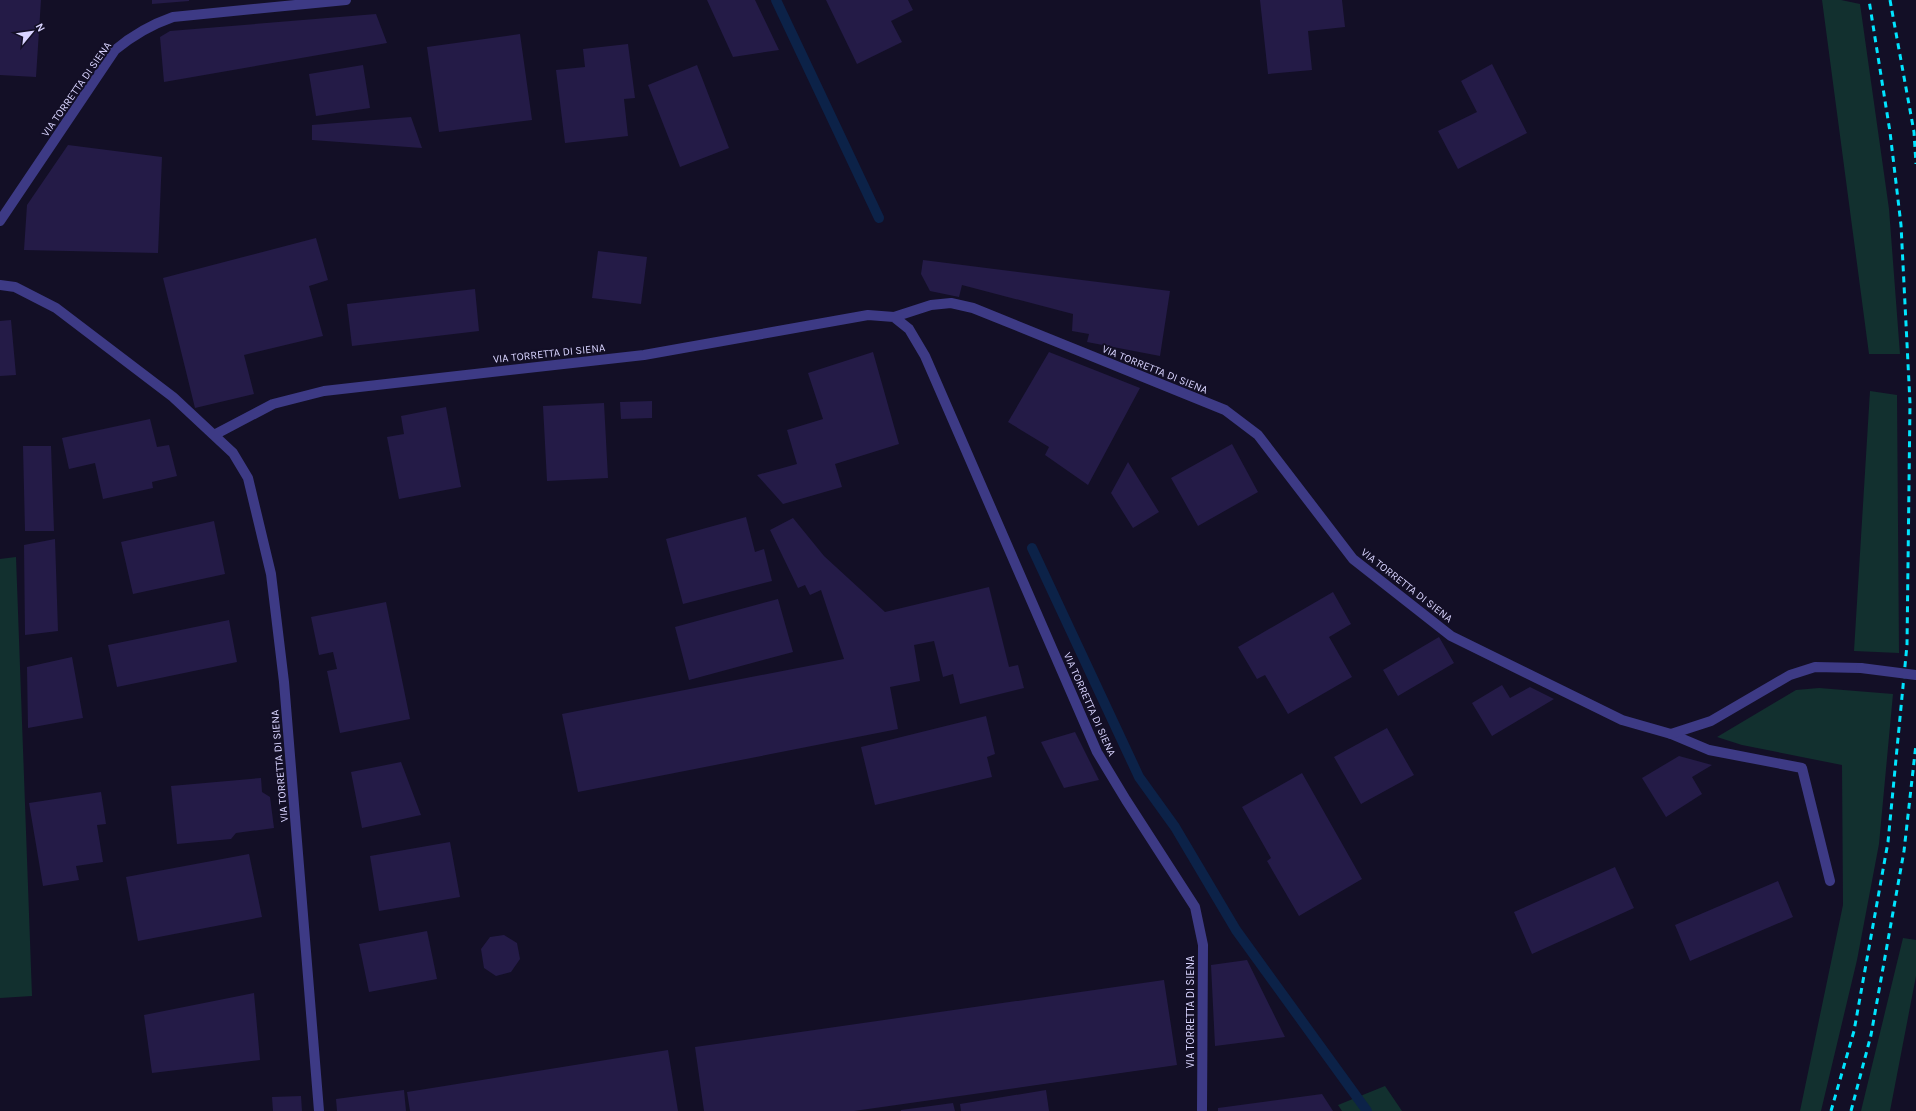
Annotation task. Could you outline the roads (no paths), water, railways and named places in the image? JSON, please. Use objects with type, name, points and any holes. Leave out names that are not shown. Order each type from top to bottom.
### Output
[{"type":"street","name":"VIA TORRETTA DI SIENA","points":[[0,221],[111,56],[131,36],[150,26],[173,17],[346,0]]},
{"type":"street","name":"VIA TORRETTA DI SIENA","points":[[0,285],[15,287],[56,308],[173,397],[233,453],[248,478],[271,574],[284,682],[319,1111]]},
{"type":"street","name":"VIA TORRETTA DI SIENA","points":[[214,435],[273,404],[324,390],[644,355],[868,315],[894,318],[932,305],[951,303],[973,308],[1225,410],[1258,435],[1353,559],[1451,636],[1622,720],[1671,734],[1709,750],[1802,768],[1830,881]]},
{"type":"street","name":"VIA TORRETTA DI SIENA","points":[[894,318],[909,329],[925,356],[1097,752],[1195,907],[1203,945],[1202,1111]]},
{"type":"street","points":[[1671,734],[1711,721],[1790,675],[1815,667],[1861,668],[1916,675]]},
{"type":"waterway","points":[[776,0],[879,218]]},
{"type":"waterway","points":[[1032,548],[1139,777],[1175,827],[1236,930],[1367,1111]]},
{"type":"railway","points":[[1831,1111],[1854,1031],[1888,842],[1907,645],[1910,403],[1901,225],[1890,132],[1869,0]]},
{"type":"railway","points":[[1890,0],[1914,132],[1916,164]]},
{"type":"railway","points":[[1851,1111],[1871,1035],[1904,851],[1916,744]]}]
